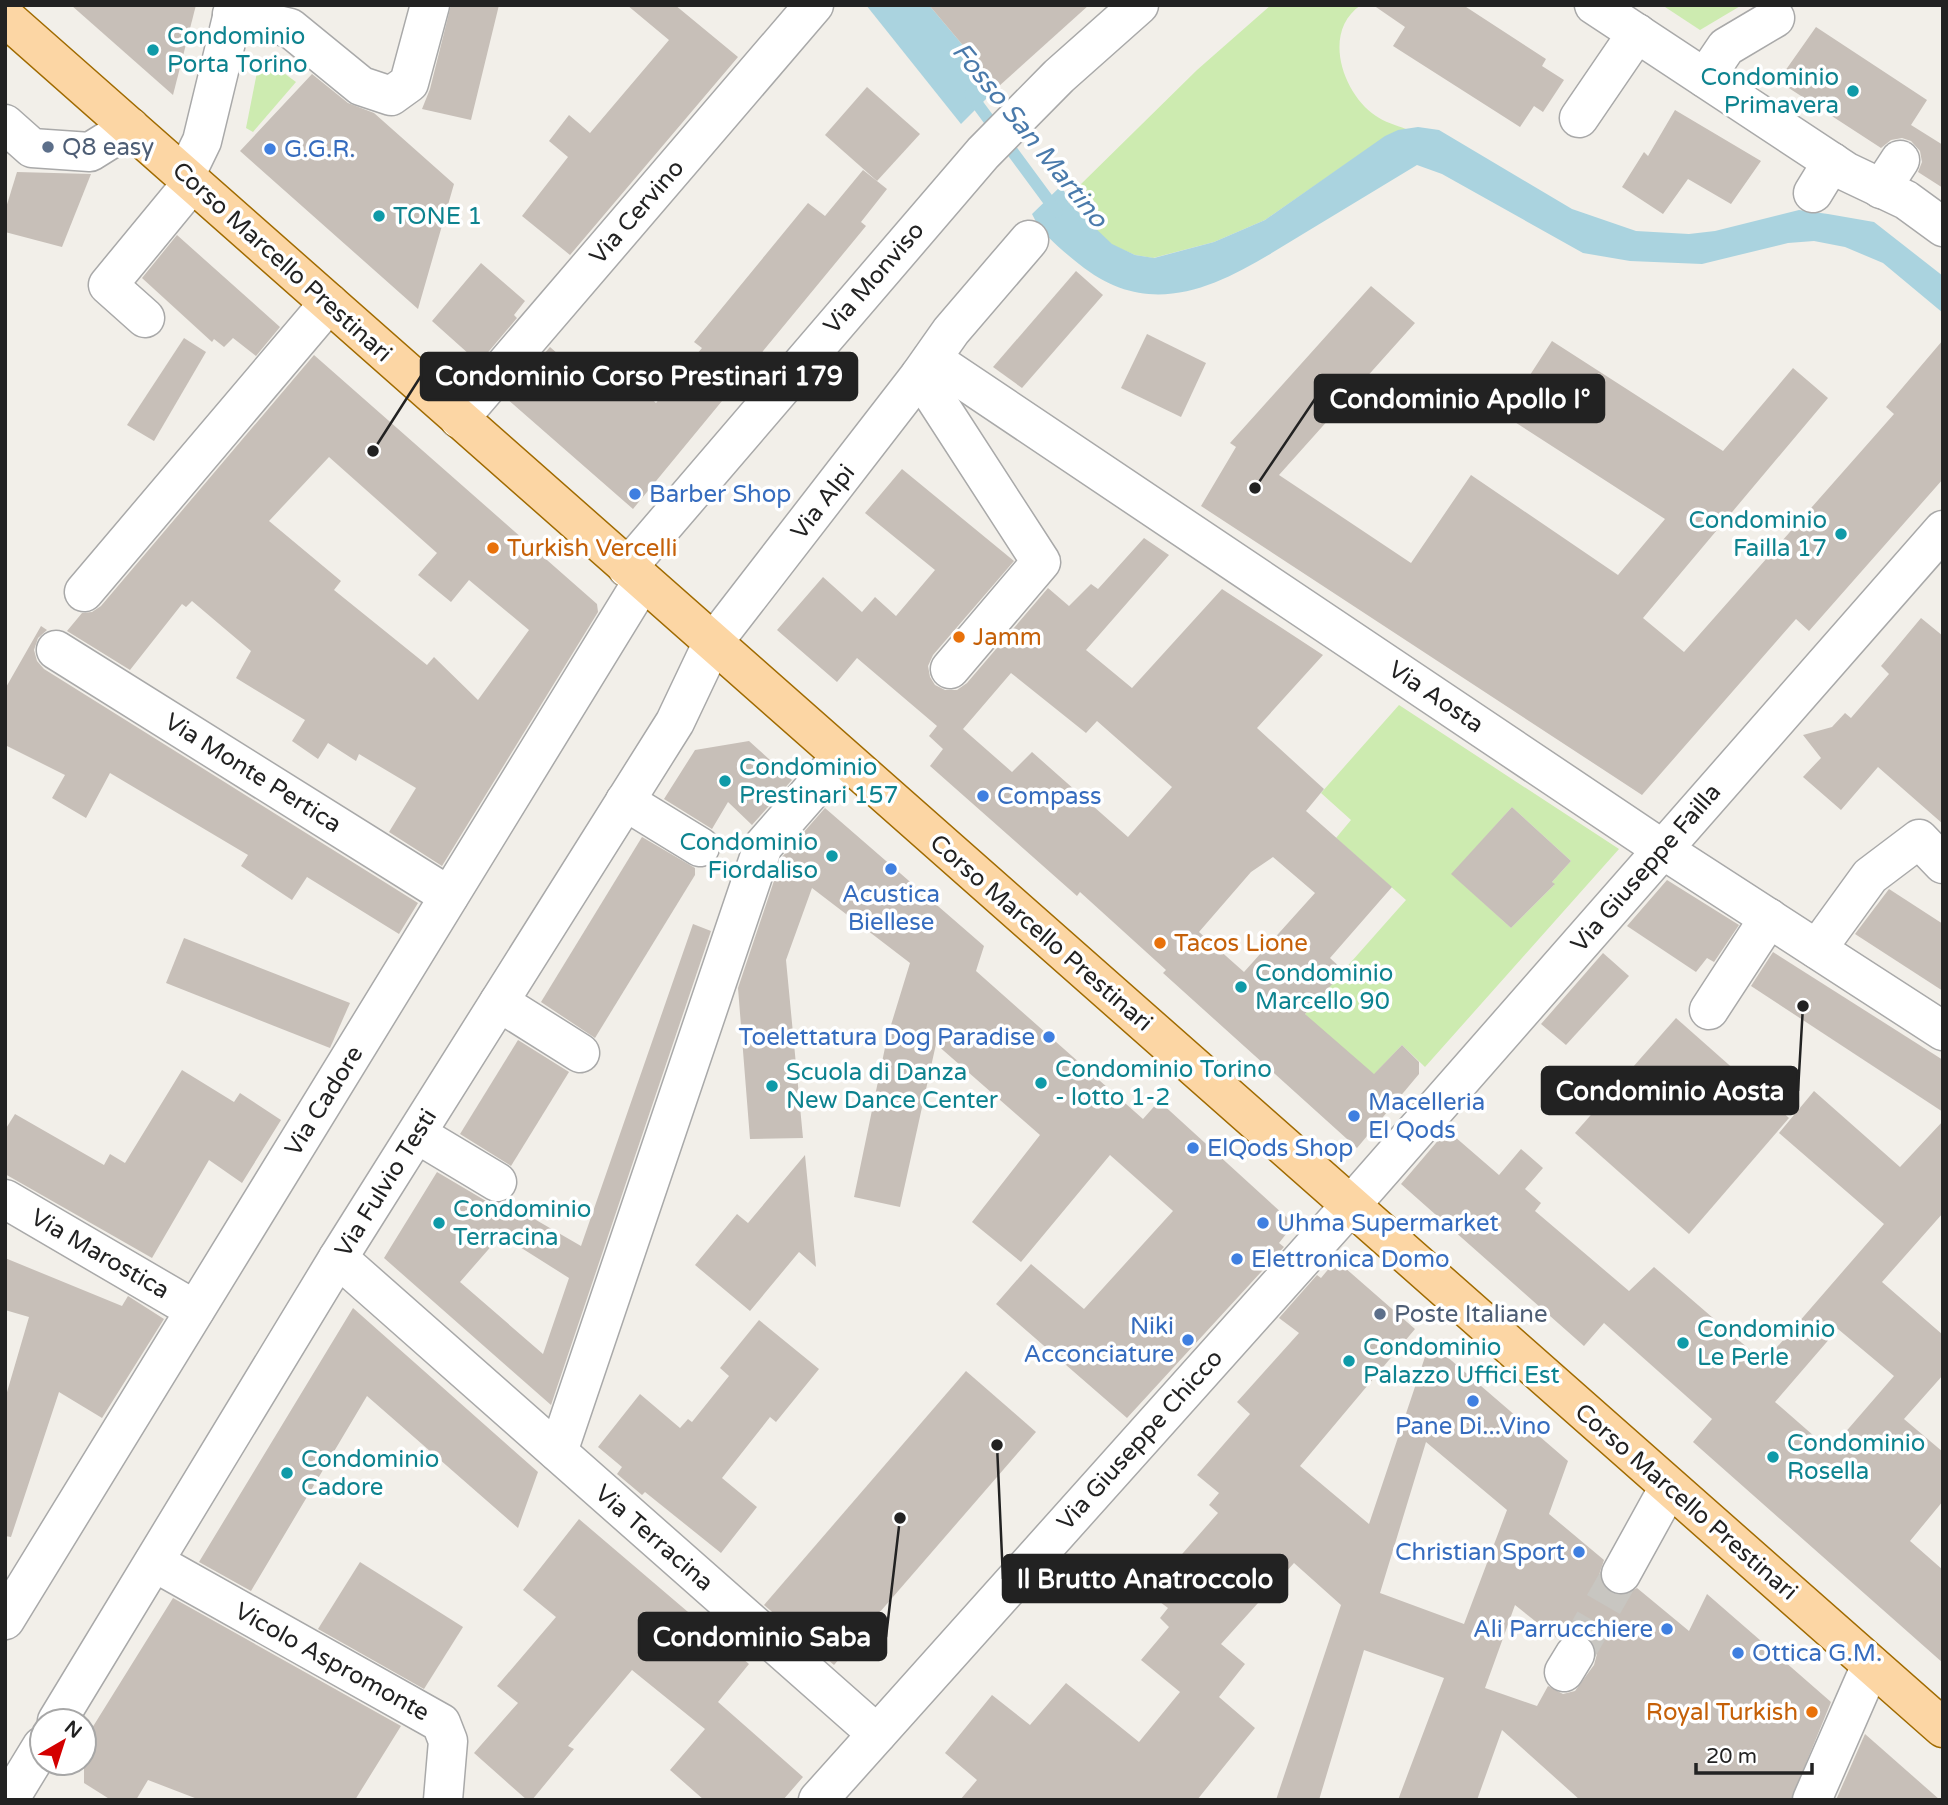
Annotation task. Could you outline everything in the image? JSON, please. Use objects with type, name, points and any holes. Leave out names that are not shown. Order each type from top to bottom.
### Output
[{"type":"main road","name":"Corso Marcello Prestinari","points":[[5,17],[712,644],[1943,1728]]},
{"type":"street","points":[[283,5],[296,9],[335,42]]},
{"type":"street","points":[[145,318],[108,285],[188,179],[202,141],[233,10],[290,28],[362,86],[391,96],[409,83],[430,5]]},
{"type":"street","name":"Via Cervino","points":[[459,419],[814,5]]},
{"type":"street","name":"Via Monviso","points":[[635,575],[983,153],[1059,76],[1139,5]]},
{"type":"street","points":[[1594,5],[1705,78],[1823,178],[1899,179],[1943,227]]},
{"type":"street","points":[[1705,78],[1726,47],[1775,18]]},
{"type":"street","points":[[1578,118],[1637,33]]},
{"type":"street","points":[[5,124],[32,148],[90,152],[130,127]]},
{"type":"street","name":"Via Alpi","points":[[712,644],[951,331],[1029,240]]},
{"type":"street","points":[[84,592],[329,303]]},
{"type":"street","points":[[926,367],[1041,562],[950,668]]},
{"type":"street","name":"Via Aosta","points":[[926,367],[1943,1031]]},
{"type":"street","name":"Via Giuseppe Failla","points":[[1350,1206],[1943,530]]},
{"type":"street","name":"Via Cadore","points":[[5,1620],[449,896],[635,575]]},
{"type":"street","name":"Via Fulvio Testi","points":[[66,1707],[338,1258],[675,722],[712,644]]},
{"type":"street","name":"Via Monte Pertica","points":[[55,650],[449,896]]},
{"type":"street","points":[[558,1452],[762,846],[841,757]]},
{"type":"street","points":[[625,801],[700,847]]},
{"type":"street","points":[[1817,950],[1870,876],[1919,839],[1943,864]]},
{"type":"street","points":[[1709,1010],[1769,918]]},
{"type":"street","points":[[499,1002],[580,1053]]},
{"type":"street","points":[[416,1134],[497,1182]]},
{"type":"street","name":"Via Marostica","points":[[5,1199],[195,1310]]},
{"type":"street","name":"Via Giuseppe Chicco","points":[[818,1800],[1350,1206]]},
{"type":"street","name":"Via Terracina","points":[[338,1258],[877,1734]]},
{"type":"street","points":[[1621,1574],[1669,1487]]},
{"type":"street","name":"Vicolo Aspromonte","points":[[154,1562],[441,1723],[448,1741],[443,1800]]},
{"type":"street","points":[[1812,1800],[1871,1665]]},
{"type":"street","points":[[12,1795],[28,1769]]},
{"type":"green space","points":[[1271,5],[1361,5],[1349,17],[1342,31],[1339,46],[1346,78],[1364,106],[1386,122],[1406,129],[1385,137],[1265,220],[1214,242],[1153,258],[1135,255],[1112,245],[1083,218],[1096,203],[1078,187],[1197,70]]},
{"type":"green space","points":[[1662,5],[1742,5],[1700,30]]},
{"type":"green space","points":[[259,62],[269,62],[296,82],[253,132],[246,128]]},
{"type":"green space","points":[[1399,705],[1619,849],[1425,1067],[1402,1045],[1365,1084],[1305,1014],[1406,900],[1336,838],[1351,820],[1321,793]],"holes":[[[1512,807],[1571,861],[1552,882],[1554,885],[1511,928],[1452,874]]]},
{"type":"water","points":[[866,5],[929,5],[998,87],[961,124]]},
{"type":"water","points":[[1418,127],[1439,130],[1572,209],[1636,231],[1689,234],[1715,231],[1799,210],[1874,222],[1943,276],[1943,313],[1883,263],[1845,247],[1814,241],[1788,243],[1702,264],[1630,261],[1583,253],[1442,174],[1417,165],[1249,266],[1194,290],[1166,294],[1137,292],[1108,283],[1059,248],[1032,214],[1062,185],[1068,202],[1112,244],[1135,255],[1154,258],[1214,242],[1265,220],[1385,136],[1398,130]]},
{"type":"building","name":"Condominio Porta Torino","points":[[71,5],[196,5],[173,95]]},
{"type":"building","points":[[451,5],[499,5],[471,120],[422,109],[430,89]]},
{"type":"building","points":[[627,5],[675,5],[738,57],[570,255],[522,216],[568,157],[549,141],[569,115],[590,133],[669,40]]},
{"type":"building","points":[[929,5],[1089,5],[998,87]]},
{"type":"building","points":[[1373,5],[1463,5],[1546,59],[1542,66],[1564,80],[1543,112],[1534,106],[1520,127],[1393,46],[1405,27]]},
{"type":"building","name":"Condominio Primavera","points":[[1816,27],[1927,100],[1911,125],[1943,145],[1943,188],[1918,172],[1922,162],[1920,151],[1911,141],[1902,138],[1891,140],[1881,148],[1778,81]]},
{"type":"building","name":"TONE 1","points":[[312,74],[348,103],[374,113],[454,184],[418,309],[240,151]]},
{"type":"building","points":[[867,87],[920,134],[877,181],[825,135]]},
{"type":"building","points":[[1675,110],[1761,161],[1731,204],[1688,179],[1663,214],[1622,187],[1644,152],[1648,156]]},
{"type":"building","points":[[863,170],[887,189],[861,222],[866,226],[633,509],[506,398],[550,347],[608,398],[627,376],[656,403],[702,348],[694,342],[808,203],[825,216]]},
{"type":"building","points":[[17,172],[91,174],[62,247],[5,232],[5,211]]},
{"type":"building","points":[[177,235],[280,327],[256,356],[233,338],[224,347],[214,339],[212,342],[142,278]]},
{"type":"building","points":[[481,263],[525,301],[514,315],[517,318],[479,363],[432,321]]},
{"type":"building","points":[[1076,271],[1103,295],[1022,388],[993,367]]},
{"type":"building","points":[[1371,286],[1415,323],[1279,475],[1411,563],[1471,475],[1618,575],[1665,519],[1504,415],[1552,341],[1723,451],[1793,368],[1828,398],[1643,618],[1684,652],[1894,414],[1886,407],[1943,340],[1943,479],[1809,631],[1796,619],[1642,795],[1201,506],[1236,447],[1230,443]]},
{"type":"building","points":[[1147,334],[1206,363],[1181,417],[1121,388]]},
{"type":"building","points":[[184,338],[206,352],[154,441],[127,425]]},
{"type":"building","points":[[314,355],[597,604],[598,612],[442,866],[389,832],[416,788],[359,754],[356,761],[328,743],[318,759],[292,741],[305,720],[236,678],[251,651],[192,601],[186,607],[182,604],[130,670],[67,631],[82,613],[92,612],[101,606]],"holes":[[[329,457],[437,553],[418,575],[451,602],[469,580],[529,630],[478,700],[434,657],[427,665],[334,590],[341,581],[269,521]]]},
{"type":"building","points":[[902,469],[1014,561],[933,655],[928,666],[930,677],[935,685],[945,690],[957,690],[967,683],[1048,588],[1069,606],[1091,584],[1098,589],[1144,538],[1169,555],[1086,650],[1132,688],[1222,589],[1323,655],[1257,728],[1324,789],[1306,811],[1392,887],[1330,958],[1344,971],[1305,1014],[1374,1074],[1402,1045],[1419,1062],[1419,1074],[1357,1148],[1163,973],[1166,970],[1080,892],[1077,896],[930,766],[943,749],[929,736],[937,726],[857,658],[837,682],[777,630],[823,577],[862,612],[875,597],[896,616],[935,570],[865,513]],"holes":[[[1011,673],[1086,733],[1097,721],[1172,787],[1128,837],[1032,752],[1012,772],[963,729]],[[1273,857],[1315,893],[1244,972],[1199,932],[1251,872]]]},
{"type":"building","points":[[1921,618],[1943,636],[1943,824],[1878,767],[1841,810],[1803,777],[1821,758],[1803,735],[1832,727],[1845,713],[1851,718],[1889,674],[1881,666]]},
{"type":"building","points":[[41,626],[47,630],[38,638],[34,650],[37,661],[44,669],[418,903],[399,934],[307,877],[292,900],[241,866],[248,855],[110,773],[86,818],[52,798],[65,775],[5,745],[5,689]]},
{"type":"building","name":"Condominio Prestinari 157","points":[[749,741],[792,780],[752,825],[728,802],[712,829],[664,799],[695,750]]},
{"type":"building","points":[[1512,807],[1571,861],[1552,882],[1555,884],[1511,928],[1451,874]]},
{"type":"building","points":[[825,808],[984,946],[976,971],[1143,1119],[1159,1101],[1294,1224],[1279,1243],[1284,1247],[1127,1418],[996,1304],[1031,1264],[1084,1309],[1173,1211],[1110,1155],[1021,1262],[972,1222],[1040,1135],[936,1044],[900,1207],[854,1197],[887,1038],[910,963],[812,888],[786,960],[803,1138],[750,1139],[738,988],[782,857]]},
{"type":"building","points":[[642,837],[695,868],[695,875],[595,1038],[541,1002]]},
{"type":"building","points":[[1667,880],[1739,925],[1714,962],[1707,958],[1696,972],[1627,926]]},
{"type":"building","points":[[1889,889],[1943,924],[1943,991],[1855,934]]},
{"type":"building","points":[[693,924],[711,931],[551,1405],[384,1258],[437,1172],[486,1201],[496,1204],[505,1202],[581,1246]],"holes":[[[501,1235],[569,1278],[543,1354],[460,1282]]]},
{"type":"building","points":[[184,938],[350,1003],[330,1048],[166,983]]},
{"type":"building","points":[[1773,952],[1943,1060],[1943,1112],[1751,986]]},
{"type":"building","points":[[1603,953],[1629,976],[1566,1045],[1541,1024]]},
{"type":"building","points":[[1676,1018],[1789,1118],[1689,1234],[1575,1133]]},
{"type":"building","points":[[518,1040],[569,1072],[511,1166],[460,1134]]},
{"type":"building","points":[[182,1070],[234,1102],[240,1093],[281,1120],[242,1183],[209,1160],[152,1258],[5,1174],[5,1130],[15,1114],[104,1165],[110,1154],[125,1163]]},
{"type":"building","points":[[1814,1091],[1900,1167],[1943,1121],[1943,1213],[1882,1282],[1943,1335],[1943,1375],[1904,1419],[1943,1452],[1943,1501],[1910,1541],[1943,1570],[1943,1663],[1693,1442],[1712,1419],[1604,1323],[1584,1346],[1401,1184],[1447,1130],[1499,1175],[1521,1149],[1543,1168],[1525,1189],[1541,1203],[1535,1211],[1629,1291],[1654,1267],[1764,1362],[1884,1224],[1779,1133]],"holes":[[[1838,1329],[1894,1376],[1830,1450],[1775,1402]]]},
{"type":"building","points":[[805,1155],[816,1267],[799,1252],[750,1311],[695,1265],[737,1214],[748,1223]]},
{"type":"building","points":[[5,1258],[122,1306],[128,1296],[164,1319],[102,1418],[59,1392],[11,1537],[5,1536],[5,1399],[29,1317],[5,1310]]},
{"type":"building","points":[[1336,1260],[1415,1329],[1300,1466],[1369,1524],[1430,1342],[1568,1461],[1549,1514],[1604,1560],[1599,1575],[1602,1585],[1610,1593],[1622,1596],[1637,1588],[1689,1631],[1707,1594],[1831,1702],[1791,1800],[1580,1800],[1502,1730],[1477,1800],[1398,1800],[1444,1678],[1364,1650],[1319,1800],[1276,1800],[1341,1605],[1294,1563],[1221,1644],[1245,1664],[1219,1697],[1255,1728],[1197,1800],[960,1800],[977,1780],[945,1753],[992,1695],[1030,1725],[1066,1683],[1139,1742],[1180,1692],[1141,1660],[1169,1627],[1160,1618],[1168,1608],[1148,1593],[1218,1513],[1209,1505],[1219,1493],[1197,1475],[1250,1414],[1237,1402],[1299,1333],[1279,1318],[1317,1275],[1321,1278]],"holes":[[[1426,1442],[1507,1510],[1464,1624],[1380,1593]],[[1515,1605],[1559,1640],[1576,1632],[1587,1636],[1594,1643],[1597,1654],[1594,1665],[1575,1691],[1563,1694],[1548,1686],[1537,1706],[1485,1688]]]},
{"type":"building","points":[[353,1308],[538,1472],[518,1528],[367,1396],[251,1591],[199,1562]]},
{"type":"building","points":[[759,1320],[819,1369],[776,1422],[770,1417],[722,1478],[757,1507],[721,1553],[645,1492],[642,1495],[617,1474],[622,1467],[598,1447],[640,1394],[680,1428],[688,1419],[692,1422],[729,1376],[720,1368]]},
{"type":"building","points":[[966,1371],[1036,1432],[834,1665],[764,1605]]},
{"type":"building","points":[[579,1519],[749,1664],[718,1702],[803,1777],[783,1800],[704,1800],[670,1770],[705,1729],[632,1670],[568,1746],[574,1749],[532,1800],[527,1800],[474,1753],[518,1703],[497,1686],[556,1617],[523,1590]]},
{"type":"building","points":[[360,1562],[463,1627],[424,1689],[318,1629]]},
{"type":"building","points":[[173,1598],[401,1726],[355,1800],[200,1800],[148,1780],[136,1800],[111,1800],[84,1783],[84,1777],[98,1777],[98,1719]]},
{"type":"building","points":[[1865,1734],[1940,1800],[1836,1800]]},
{"type":"waterway","name":"Fosso San Martino","points":[[970,94],[1057,212]]},
{"type":"tunnel","points":[[1575,1654],[1621,1574]]},
{"type":"place","name":"Condominio Porta Torino","points":[[153,50]]},
{"type":"place","name":"Condominio Primavera","points":[[1853,91]]},
{"type":"place","name":"Q8 easy","points":[[48,147]]},
{"type":"place","name":"G.G.R.","points":[[270,149]]},
{"type":"place","name":"TONE 1","points":[[379,216]]},
{"type":"place","name":"Condominio Corso Prestinari 179","points":[[373,451]]},
{"type":"place","name":"Condominio Apollo I°","points":[[1255,488]]},
{"type":"place","name":"Barber Shop","points":[[635,494]]},
{"type":"place","name":"Condominio Failla 17","points":[[1841,534]]},
{"type":"place","name":"Turkish Vercelli","points":[[493,548]]},
{"type":"place","name":"Jamm","points":[[959,637]]},
{"type":"place","name":"Condominio Prestinari 157","points":[[725,781]]},
{"type":"place","name":"Compass","points":[[983,796]]},
{"type":"place","name":"Condominio Fiordaliso","points":[[832,856]]},
{"type":"place","name":"Acustica Biellese","points":[[891,869]]},
{"type":"place","name":"Tacos Lione","points":[[1160,943]]},
{"type":"place","name":"Condominio Marcello 90","points":[[1241,987]]},
{"type":"place","name":"Condominio Aosta","points":[[1803,1006]]},
{"type":"place","name":"Toelettatura Dog Paradise","points":[[1049,1037]]},
{"type":"place","name":"Condominio Torino - lotto 1-2","points":[[1041,1083]]},
{"type":"place","name":"Scuola di Danza New Dance Center","points":[[772,1086]]},
{"type":"place","name":"Macelleria El Qods","points":[[1354,1116]]},
{"type":"place","name":"ElQods Shop","points":[[1193,1148]]},
{"type":"place","name":"Condominio Terracina","points":[[439,1223]]},
{"type":"place","name":"Uhma Supermarket","points":[[1263,1223]]},
{"type":"place","name":"Elettronica Domo","points":[[1237,1259]]},
{"type":"place","name":"Poste Italiane","points":[[1380,1314]]},
{"type":"place","name":"Niki Acconciature","points":[[1188,1340]]},
{"type":"place","name":"Condominio Le Perle","points":[[1683,1343]]},
{"type":"place","name":"Condominio Palazzo Uffici Est","points":[[1349,1361]]},
{"type":"place","name":"Pane Di...Vino","points":[[1473,1401]]},
{"type":"place","name":"Il Brutto Anatroccolo","points":[[997,1445]]},
{"type":"place","name":"Condominio Rosella","points":[[1773,1457]]},
{"type":"place","name":"Condominio Cadore","points":[[287,1473]]},
{"type":"place","name":"Condominio Saba","points":[[900,1518]]},
{"type":"place","name":"Christian Sport","points":[[1579,1552]]},
{"type":"place","name":"Ali Parrucchiere","points":[[1667,1629]]},
{"type":"place","name":"Ottica G.M.","points":[[1738,1653]]},
{"type":"place","name":"Royal Turkish","points":[[1812,1712]]}]
